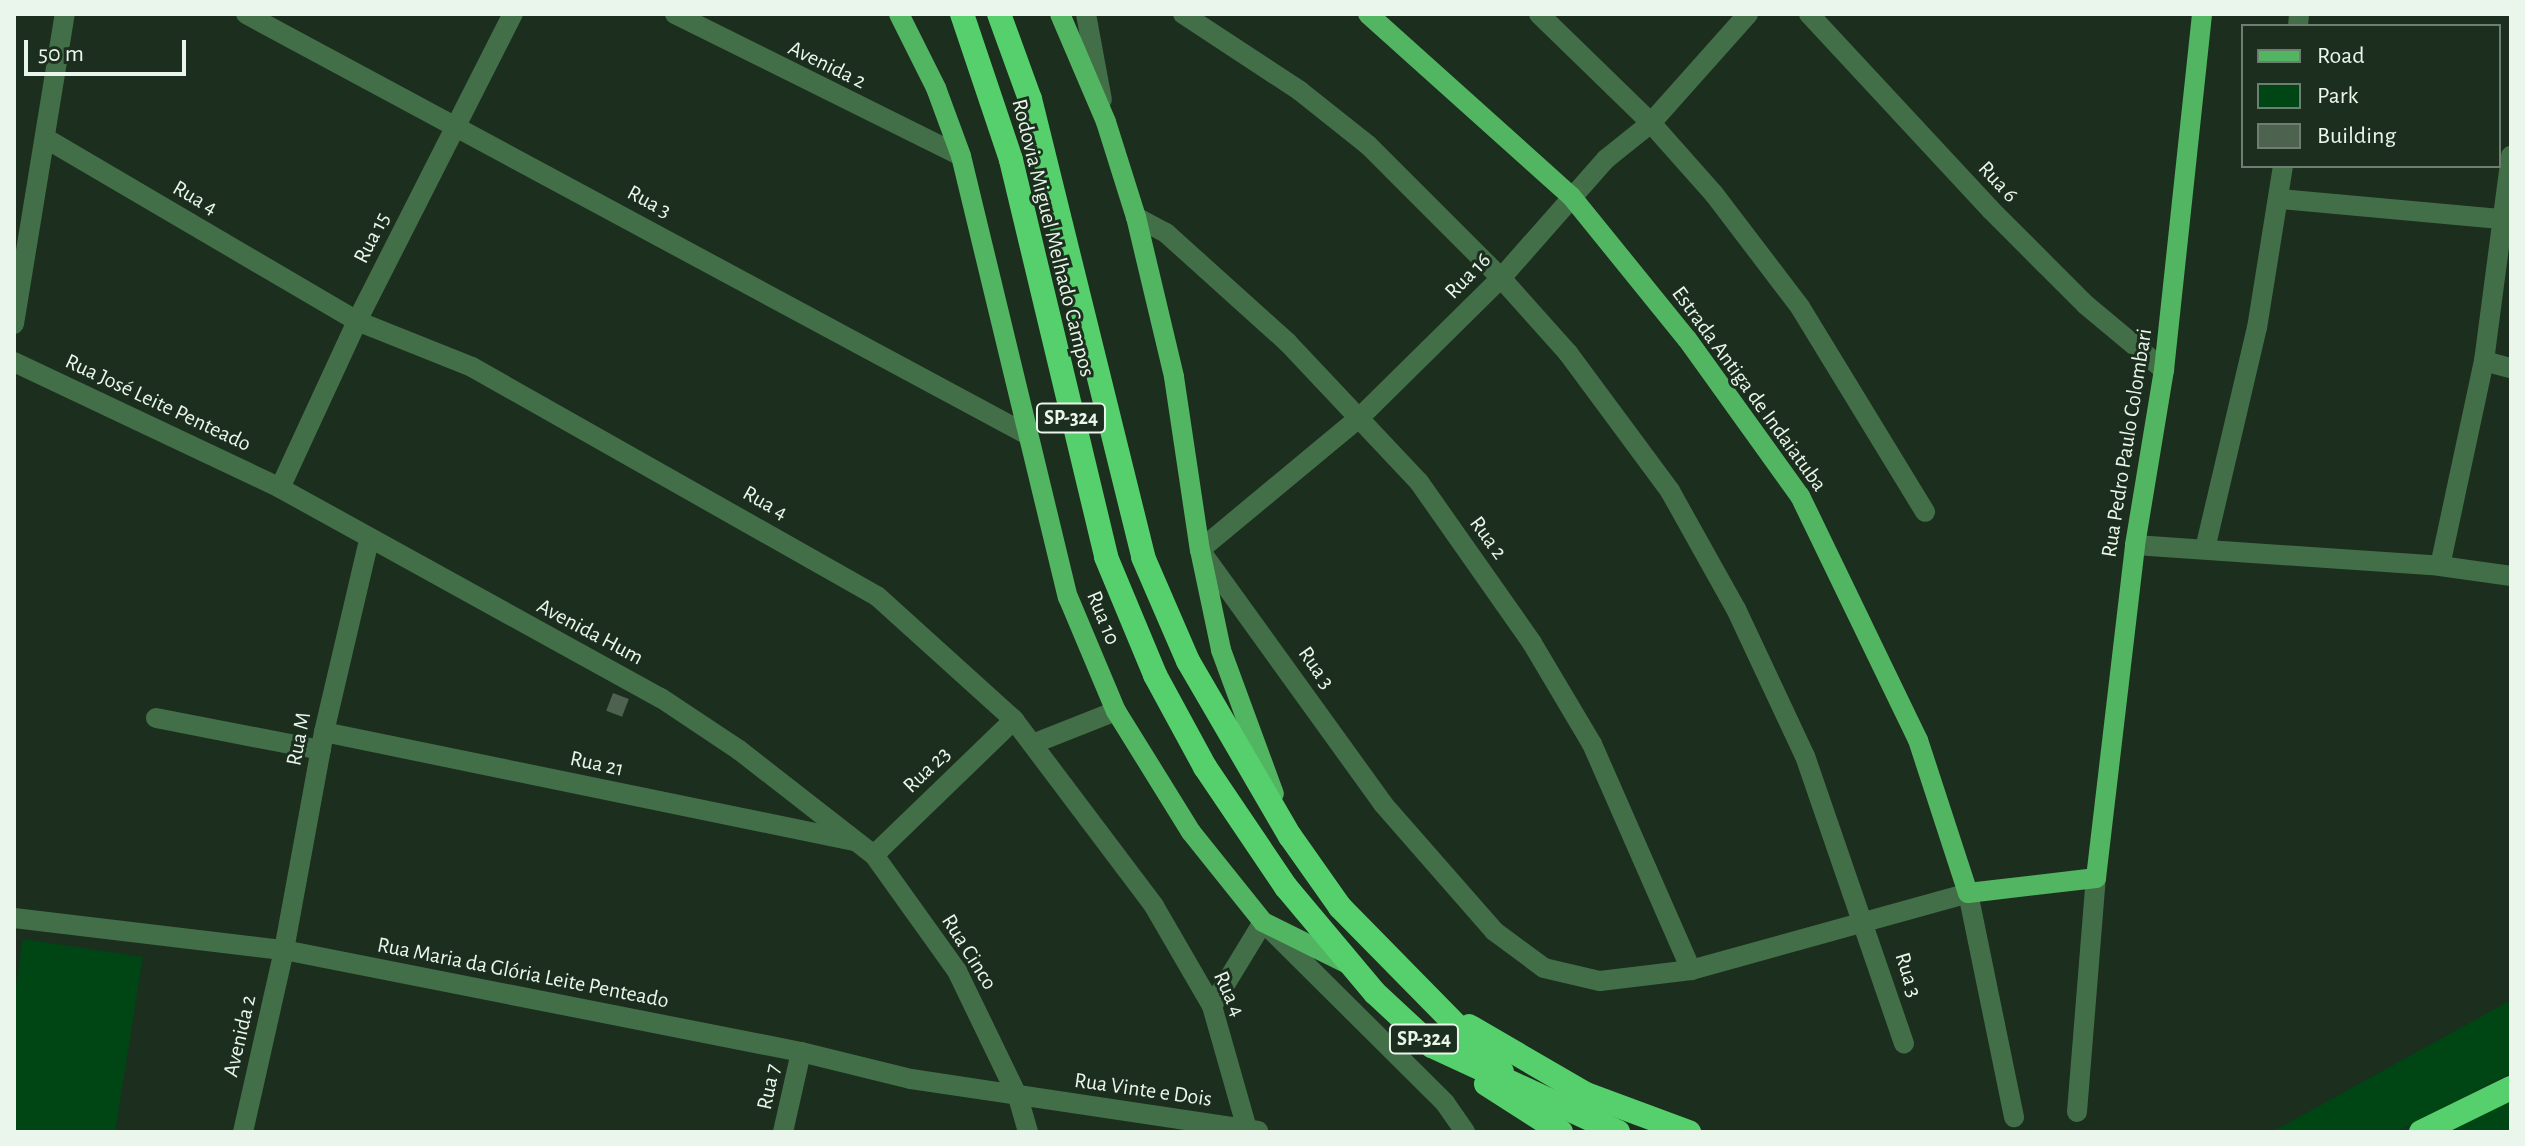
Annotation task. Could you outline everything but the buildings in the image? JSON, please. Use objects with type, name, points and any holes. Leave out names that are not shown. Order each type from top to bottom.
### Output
[{"type":"highway","name":"Rodovia Miguel Melhado Campos","points":[[962,14],[1011,160],[1088,495],[1124,609],[1179,721],[1228,804],[1286,887],[1352,966],[1432,1046],[1618,1132]]},
{"type":"highway","name":"Rodovia Miguel Melhado Campos","points":[[999,14],[1030,99],[1143,557],[1221,726],[1290,836],[1340,907],[1515,1085]]},
{"type":"highway","points":[[1436,1007],[1586,1094],[1689,1132]]},
{"type":"highway","points":[[1432,1046],[1561,1132]]},
{"type":"highway","points":[[2421,1132],[2511,1088]]},
{"type":"main road","name":"Rua 10","points":[[899,14],[936,88],[961,156],[1068,597],[1116,711],[1185,823],[1263,922]]},
{"type":"main road","points":[[1060,14],[1106,122]]},
{"type":"main road","name":"Estrada Antiga de Indaiatuba","points":[[1368,14],[1571,196],[1687,339],[1800,496],[1918,740],[1968,893]]},
{"type":"main road","name":"Rua Pedro Paulo Colombari","points":[[2096,878],[2135,545],[2164,370],[2202,14]]},
{"type":"main road","name":"Rua 3","points":[[1106,122],[1136,217],[1174,377],[1200,550]]},
{"type":"main road","points":[[1200,550],[1221,650],[1290,836]]},
{"type":"main road","points":[[1968,893],[2096,878]]},
{"type":"main road","points":[[1263,922],[1352,966]]},
{"type":"street","points":[[14,324],[65,14]]},
{"type":"street","name":"Rua 3","points":[[246,14],[1028,435]]},
{"type":"street","name":"Rua 15","points":[[280,488],[357,321],[513,14]]},
{"type":"street","name":"Avenida 2","points":[[675,14],[961,156]]},
{"type":"street","name":"Rua 3","points":[[1086,14],[1106,122]]},
{"type":"street","name":"Rua 3","points":[[1183,14],[1300,91],[1368,145],[1501,278],[1621,421],[1686,517],[1791,722],[1866,921],[1904,1043]]},
{"type":"street","points":[[1539,14],[1651,123],[1714,194],[1800,307],[1925,512]]},
{"type":"street","name":"Rua 16","points":[[1200,550],[1360,417],[1501,278],[1571,196],[1651,123],[1748,14]]},
{"type":"street","name":"Rua 6","points":[[1809,14],[1991,210],[2086,305],[2164,370]]},
{"type":"street","name":"Rua 4","points":[[45,138],[357,321],[472,367],[852,580],[1014,720],[1035,743],[1154,906],[1212,1006],[1252,1131]]},
{"type":"street","points":[[2440,566],[2484,361],[2506,220],[2511,156]]},
{"type":"street","points":[[2205,549],[2257,328],[2283,168]]},
{"type":"street","points":[[2280,199],[2506,220]]},
{"type":"street","name":"Rua 2","points":[[1136,217],[1166,233],[1221,283],[1360,417],[1419,482],[1532,643],[1592,744],[1691,970]]},
{"type":"street","points":[[2484,361],[2511,368]]},
{"type":"street","name":"Rua José Leite Penteado","points":[[14,362],[280,488]]},
{"type":"street","name":"Avenida Hum","points":[[280,488],[369,540],[661,698],[868,849]]},
{"type":"street","name":"Rua M","points":[[284,950],[322,741],[369,540]]},
{"type":"street","points":[[2135,545],[2440,566],[2511,576]]},
{"type":"street","name":"Rua 3","points":[[1200,550],[1383,804],[1462,897],[1522,956],[1563,976],[1600,981],[1691,970],[1968,893]]},
{"type":"street","points":[[1035,743],[1116,711]]},
{"type":"street","name":"Rua 21","points":[[156,718],[322,741],[868,849]]},
{"type":"street","name":"Rua 23","points":[[868,849],[1014,720]]},
{"type":"street","name":"Rua Cinco","points":[[868,849],[957,971],[1018,1097],[1028,1132]]},
{"type":"street","points":[[2077,1112],[2096,878]]},
{"type":"street","points":[[1968,893],[2014,1117]]},
{"type":"street","name":"Rua Maria da Glória Leite Penteado","points":[[14,918],[284,950],[801,1052],[911,1079],[1018,1097]]},
{"type":"street","points":[[1212,1006],[1263,922]]},
{"type":"street","name":"Rua 10","points":[[1263,922],[1445,1103],[1465,1132]]},
{"type":"street","name":"Avenida 2","points":[[243,1132],[284,950]]},
{"type":"street","name":"Rua 7","points":[[783,1132],[801,1052]]},
{"type":"street","name":"Rua Vinte e Dois","points":[[1018,1097],[1252,1131]]},
{"type":"green space","points":[[23,939],[143,957],[115,1132],[14,1132],[14,997]]},
{"type":"green space","points":[[2511,1000],[2511,1073],[2396,1132],[2272,1132]]},
{"type":"green space","points":[[2511,1097],[2511,1132],[2442,1132]]}]
